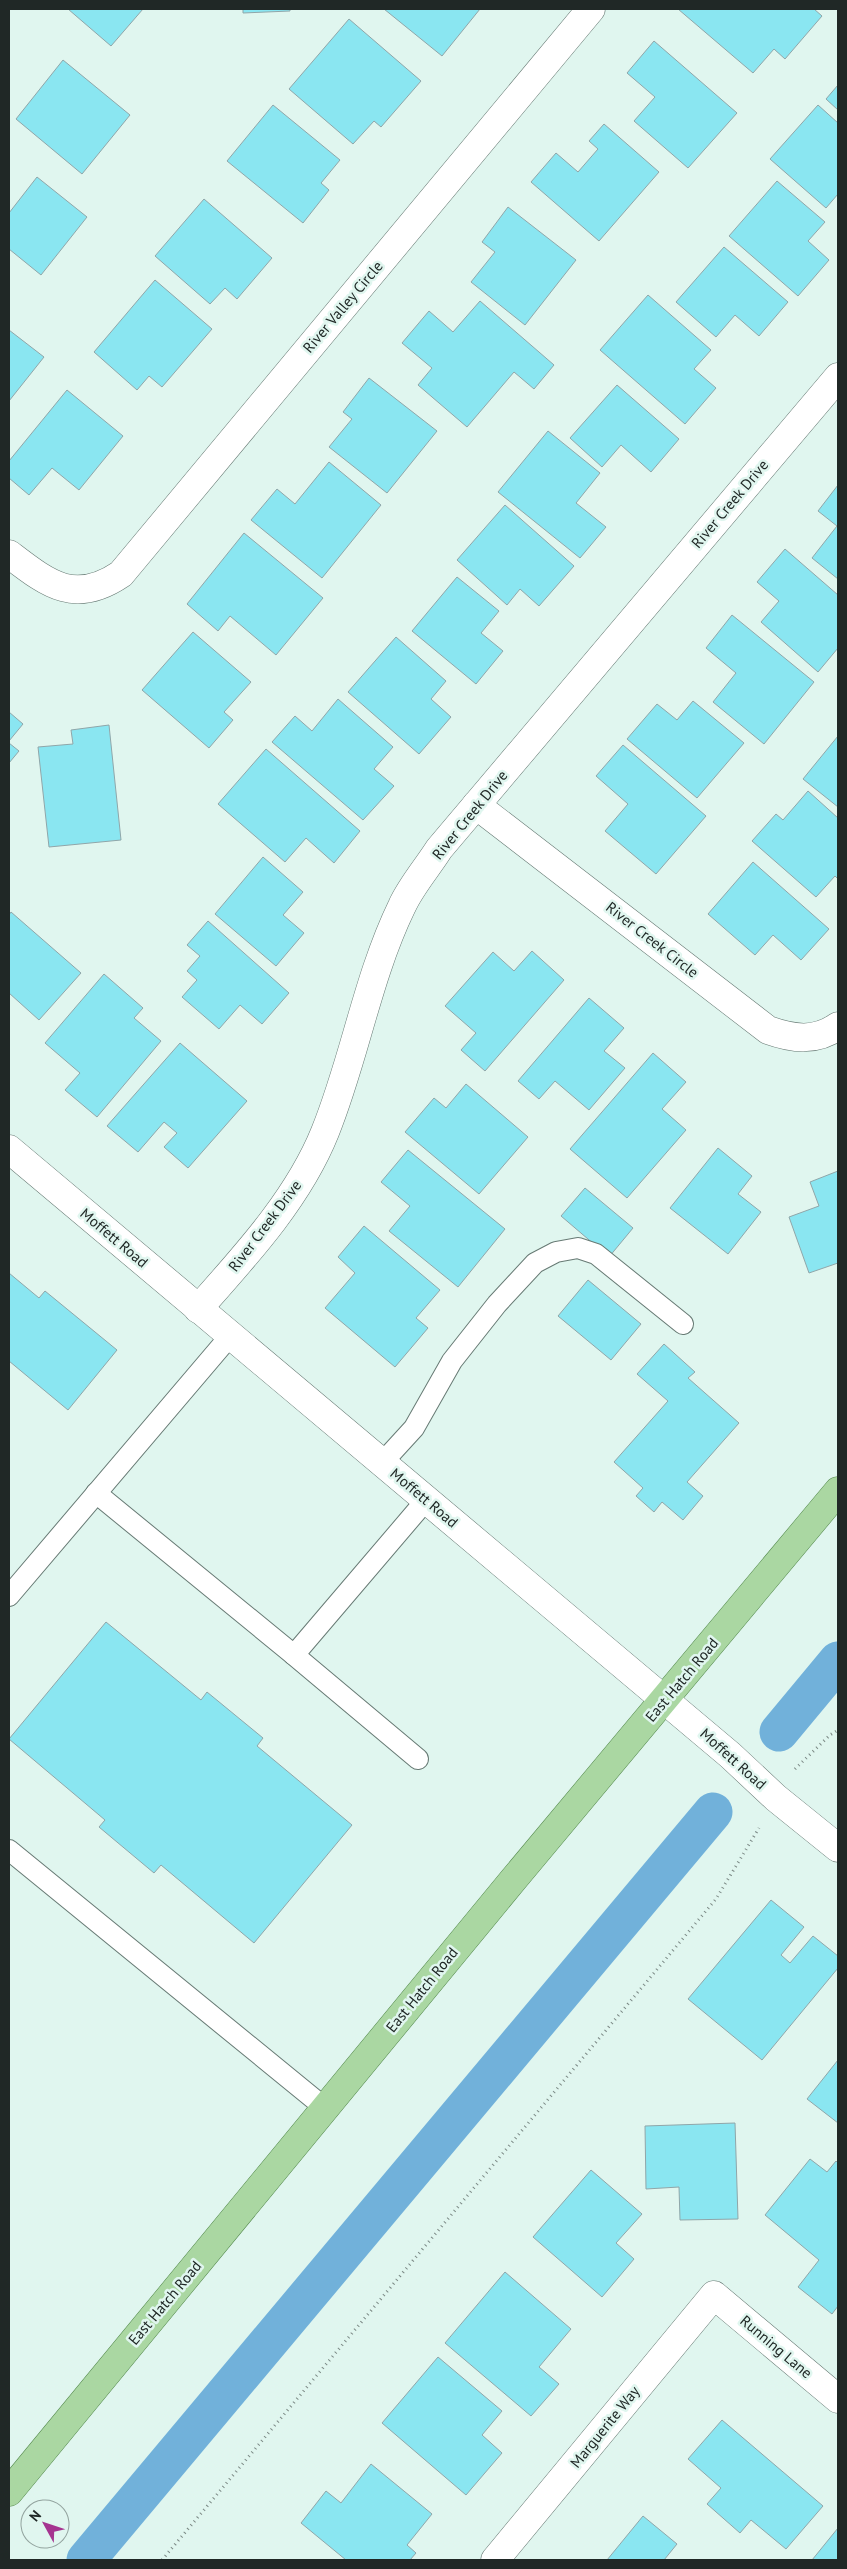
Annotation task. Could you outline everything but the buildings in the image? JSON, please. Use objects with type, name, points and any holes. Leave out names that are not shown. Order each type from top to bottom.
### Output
[{"type":"main road","name":"East Hatch Road","points":[[9,2492],[325,2108],[838,1491]]},
{"type":"street","name":"River Valley Circle","points":[[9,554],[44,581],[68,589],[83,590],[110,582],[121,574],[591,9]]},
{"type":"street","name":"River Creek Drive","points":[[198,1309],[235,1267],[293,1194],[325,1133],[379,965],[402,905],[439,849],[838,377]]},
{"type":"street","name":"River Creek Circle","points":[[476,805],[768,1030],[789,1037],[809,1038],[831,1031],[838,1026]]},
{"type":"street","name":"Moffett Road","points":[[9,1149],[665,1700],[730,1755],[776,1798],[838,1848]]},
{"type":"street","name":"Running Lane","points":[[714,2294],[838,2399]]},
{"type":"street","name":"Marguerite Way","points":[[495,2560],[714,2294]]},
{"type":"lane","points":[[382,1463],[414,1428],[452,1361],[496,1304],[535,1263],[556,1252],[578,1248],[596,1254],[683,1324]]},
{"type":"lane","points":[[9,1596],[230,1336]]},
{"type":"lane","points":[[96,1493],[418,1759]]},
{"type":"lane","points":[[294,1655],[427,1500]]},
{"type":"lane","points":[[9,1850],[325,2108]]},
{"type":"path","points":[[794,1770],[830,1735],[838,1730]]},
{"type":"path","points":[[162,2560],[716,1899],[759,1828]]},
{"type":"waterway","points":[[779,1732],[838,1661]]},
{"type":"waterway","points":[[86,2560],[713,1812]]}]
